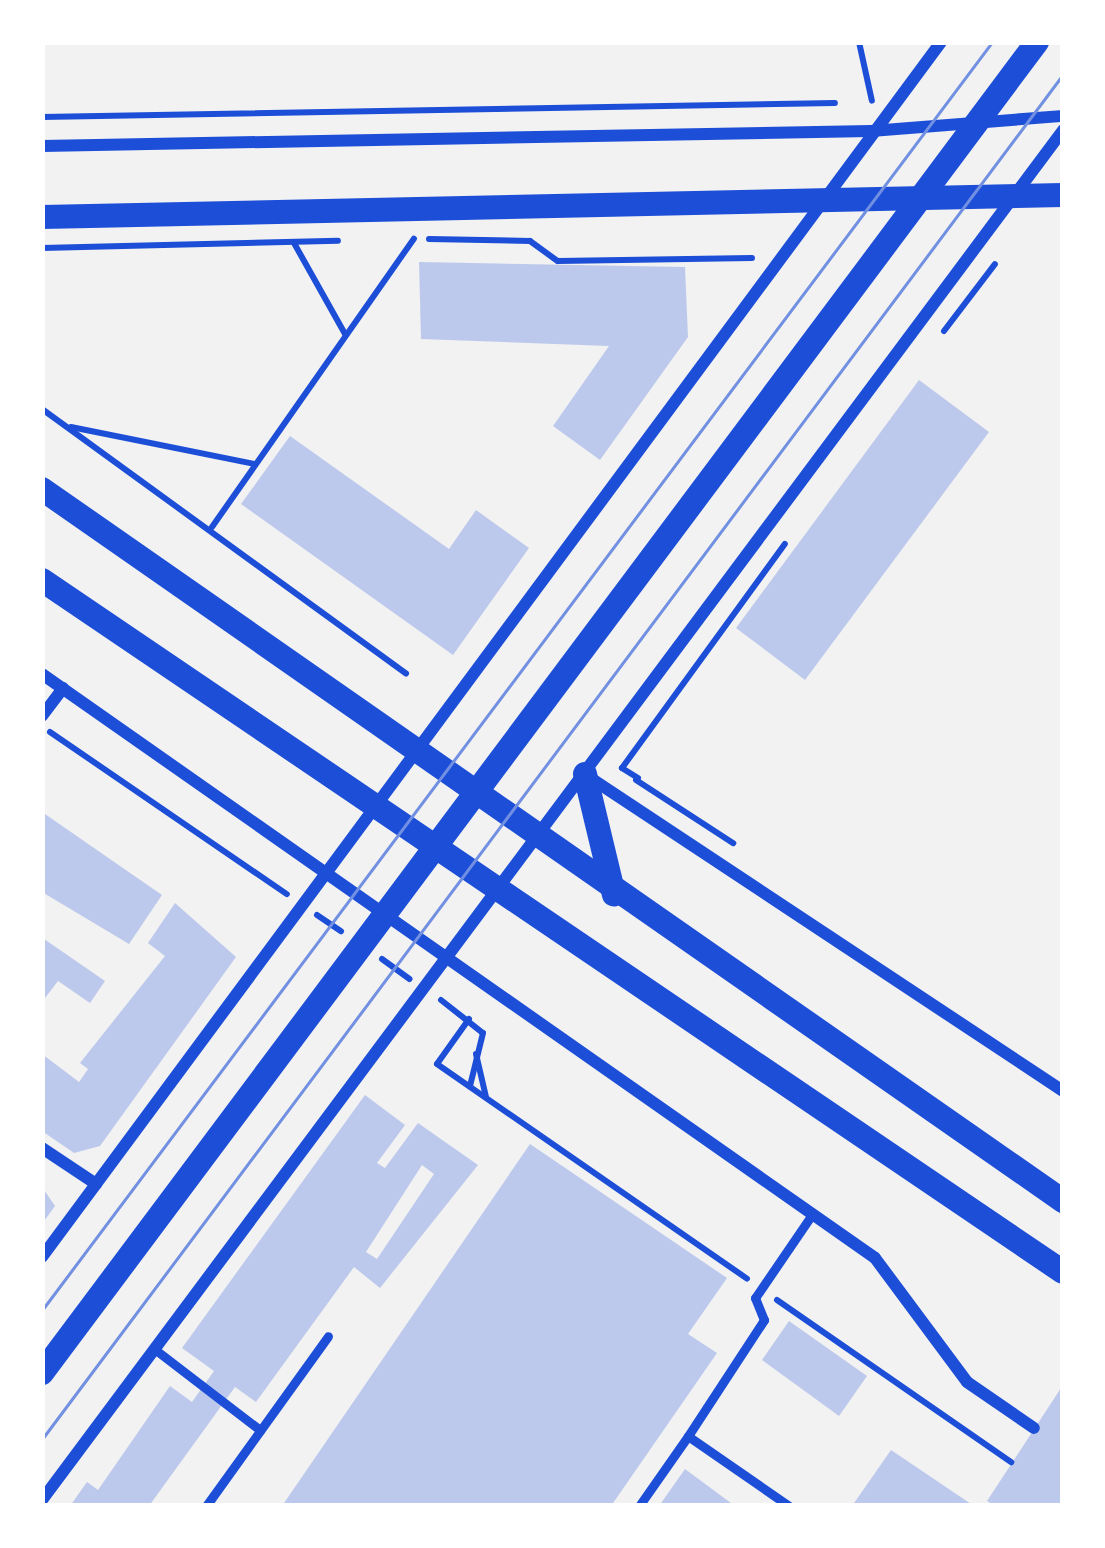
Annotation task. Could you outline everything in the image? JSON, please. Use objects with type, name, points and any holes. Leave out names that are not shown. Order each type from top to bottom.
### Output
[{"type":"main road","points":[[42,1373],[1037,42]]},
{"type":"main road","points":[[42,217],[1063,195]]},
{"type":"main road","points":[[42,489],[417,749],[537,842],[1063,1201]]},
{"type":"main road","points":[[42,580],[374,807],[441,835],[502,887],[1063,1272]]},
{"type":"main road","points":[[585,774],[614,895]]},
{"type":"street","points":[[42,1257],[941,42]]},
{"type":"street","points":[[42,146],[871,131],[1063,116]]},
{"type":"street","points":[[42,1500],[537,842],[1063,130]]},
{"type":"street","points":[[42,674],[452,955],[578,1059],[874,1258],[967,1382],[1034,1429]]},
{"type":"street","points":[[42,716],[63,688]]},
{"type":"street","points":[[585,774],[1063,1091]]},
{"type":"street","points":[[42,1148],[96,1184]]},
{"type":"lane","points":[[639,1506],[764,1320],[761,1289],[811,1216]]},
{"type":"lane","points":[[206,1506],[328,1336]]},
{"type":"lane","points":[[157,1351],[260,1430]]},
{"type":"lane","points":[[688,1436],[789,1506]]},
{"type":"path","points":[[859,42],[872,101]]},
{"type":"path","points":[[42,117],[835,103]]},
{"type":"path","points":[[390,239],[530,241],[558,261],[752,258]]},
{"type":"path","points":[[212,527],[414,239]]},
{"type":"path","points":[[42,248],[366,240]]},
{"type":"path","points":[[294,243],[345,334]]},
{"type":"path","points":[[940,337],[995,264]]},
{"type":"path","points":[[42,409],[212,527],[406,673]]},
{"type":"path","points":[[67,426],[255,464]]},
{"type":"path","points":[[638,778],[622,768],[796,530]]},
{"type":"path","points":[[42,726],[264,879]]},
{"type":"path","points":[[470,1086],[483,1034],[469,1019],[437,1064],[1011,1462]]},
{"type":"path","points":[[476,1054],[486,1097]]},
{"type":"building","points":[[419,262],[685,267],[688,337],[600,460],[553,426],[609,346],[421,339]]},
{"type":"building","points":[[919,380],[989,432],[805,680],[736,628]]},
{"type":"building","points":[[290,436],[449,549],[476,510],[529,548],[453,655],[241,504]]},
{"type":"building","points":[[42,812],[162,895],[129,944],[42,892]]},
{"type":"building","points":[[175,903],[236,957],[100,1146],[74,1153],[42,1131],[42,1054],[79,1082],[88,1069],[80,1063],[165,956],[148,943]]},
{"type":"building","points":[[44,939],[105,981],[90,1003],[58,981],[42,1002]]},
{"type":"building","points":[[365,1095],[405,1125],[377,1163],[385,1168],[418,1123],[478,1165],[380,1288],[354,1267],[256,1402],[235,1387],[149,1506],[70,1506],[87,1482],[98,1490],[170,1386],[192,1402],[214,1371],[182,1348]],"holes":[[[422,1165],[434,1174],[377,1259],[366,1252]]]},
{"type":"building","points":[[530,1144],[727,1278],[688,1334],[717,1353],[611,1506],[282,1506]]},
{"type":"building","points":[[42,1187],[55,1206],[42,1224]]},
{"type":"building","points":[[789,1321],[867,1376],[839,1416],[762,1360]]},
{"type":"building","points":[[1063,1385],[1063,1506],[995,1506],[987,1501]]},
{"type":"building","points":[[891,1450],[974,1506],[852,1506]]},
{"type":"building","points":[[685,1469],[735,1506],[659,1506]]},
{"type":"tram line","points":[[42,1310],[992,42]]},
{"type":"tram line","points":[[42,1439],[1063,74]]}]
